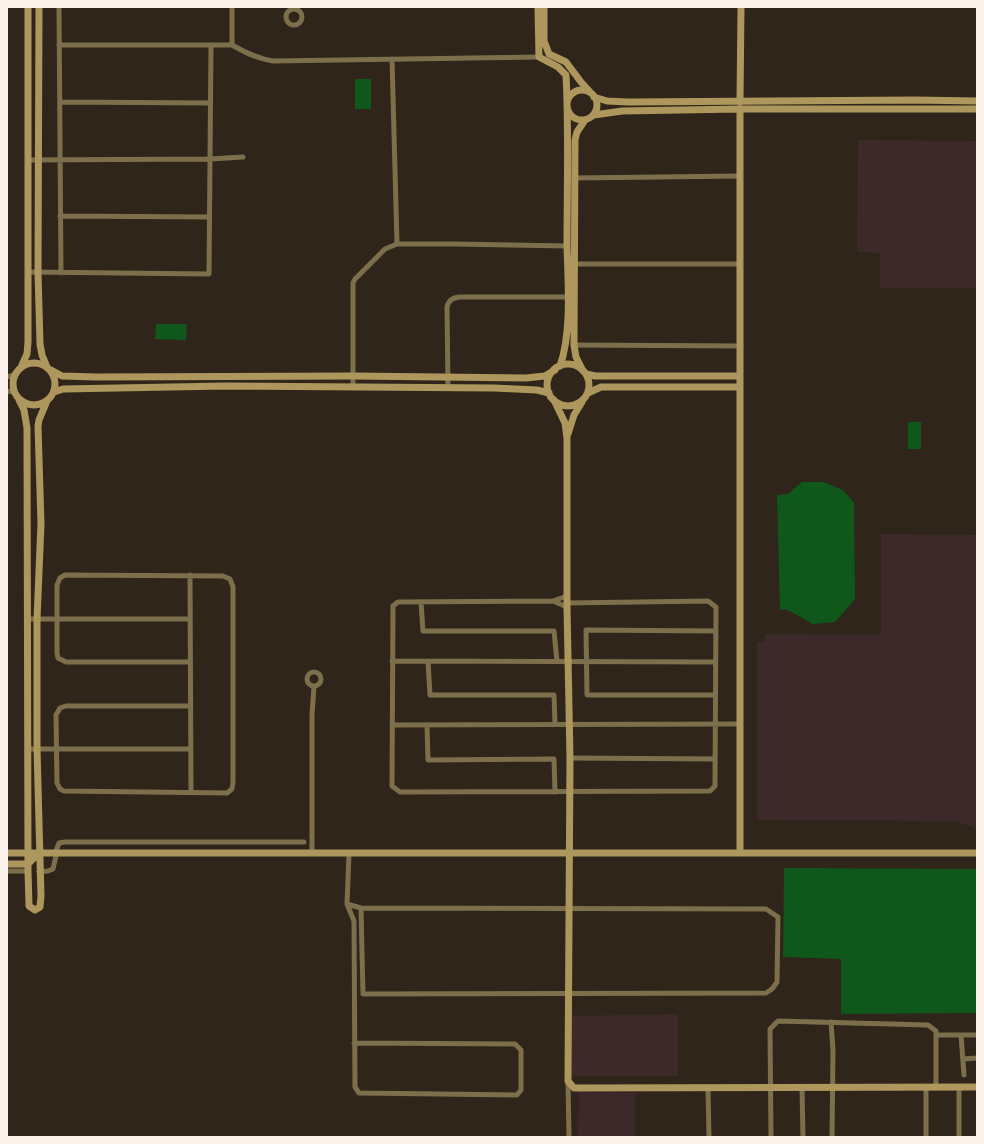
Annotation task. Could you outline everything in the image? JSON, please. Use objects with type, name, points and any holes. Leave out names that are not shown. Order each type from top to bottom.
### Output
[{"type":"street","points":[[28,7],[28,342],[27,354],[22,365],[10,376],[12,381],[10,392],[26,404],[33,405],[47,401]]},
{"type":"street","points":[[19,400],[24,410],[28,428],[28,868],[29,906],[35,910],[40,907],[41,896],[39,872],[37,749],[38,619],[41,524],[38,426],[42,410],[54,392],[55,381],[42,355],[40,344],[38,272],[39,7]]},
{"type":"street","points":[[59,7],[61,273]]},
{"type":"street","points":[[232,7],[232,45]]},
{"type":"street","points":[[538,7],[539,57]]},
{"type":"street","points":[[544,7],[544,41],[549,54],[566,62],[593,95],[597,106],[594,115]]},
{"type":"street","points":[[740,102],[741,7]]},
{"type":"street","points":[[28,272],[209,274],[211,45]]},
{"type":"street","points":[[59,46],[232,45],[254,57],[262,60],[274,61],[539,57],[558,67],[566,75],[568,106],[568,297],[566,347],[557,368],[548,381],[548,387],[549,393],[565,423],[567,438],[567,602],[570,758],[569,1137]]},
{"type":"street","points":[[392,59],[397,244]]},
{"type":"street","points":[[585,120],[573,117],[570,114],[568,106],[568,101],[574,94],[582,91],[607,101],[628,102],[977,101]]},
{"type":"street","points":[[914,100],[914,110]]},
{"type":"street","points":[[926,100],[926,109]]},
{"type":"street","points":[[60,102],[210,103]]},
{"type":"street","points":[[740,109],[740,853]]},
{"type":"street","points":[[588,393],[589,383],[576,357],[574,345],[575,140],[577,132],[585,120],[594,115],[622,112],[740,109],[977,109]]},
{"type":"street","points":[[28,160],[210,159],[243,157]]},
{"type":"street","points":[[575,178],[740,176]]},
{"type":"street","points":[[60,216],[209,217]]},
{"type":"street","points":[[353,387],[353,283],[355,279],[385,250],[397,244],[567,246]]},
{"type":"street","points":[[574,264],[740,264]]},
{"type":"street","points":[[448,387],[447,307],[449,301],[453,298],[568,297]]},
{"type":"street","points":[[574,345],[741,346]]},
{"type":"street","points":[[22,365],[35,362],[62,376],[96,377],[448,376],[526,378],[545,376],[557,368],[572,365],[595,376],[740,376]]},
{"type":"street","points":[[54,392],[63,389],[202,387],[448,387],[537,390],[549,393]]},
{"type":"street","points":[[567,438],[574,415],[582,401],[588,393],[601,387],[740,387]]},
{"type":"street","points":[[554,400],[565,406],[577,404],[582,401]]},
{"type":"street","points":[[190,662],[66,662],[58,658],[57,585],[60,578],[65,575],[223,576],[230,579],[233,587],[232,789],[227,793],[64,791],[60,789],[57,783],[56,716],[60,708],[66,706],[190,706]]},
{"type":"street","points":[[190,576],[191,793]]},
{"type":"street","points":[[398,602],[553,602],[708,602],[716,607],[715,786],[710,791],[400,792],[392,786],[392,606],[398,602]]},
{"type":"street","points":[[421,602],[423,631],[554,632],[557,662]]},
{"type":"street","points":[[553,602],[567,602]]},
{"type":"street","points":[[27,619],[190,619]]},
{"type":"street","points":[[715,695],[586,695],[586,630],[716,631]]},
{"type":"street","points":[[392,661],[716,662]]},
{"type":"street","points":[[428,661],[430,695],[554,695],[555,724]]},
{"type":"street","points":[[312,853],[312,714],[314,687]]},
{"type":"street","points":[[392,725],[740,724]]},
{"type":"street","points":[[427,725],[428,760],[554,759],[555,792]]},
{"type":"street","points":[[28,749],[190,749]]},
{"type":"street","points":[[570,758],[715,760]]},
{"type":"street","points":[[39,872],[48,872],[53,869],[59,844],[65,842],[304,842]]},
{"type":"street","points":[[7,853],[977,853]]},
{"type":"street","points":[[7,871],[28,868],[39,853]]},
{"type":"street","points":[[349,854],[348,904],[354,921],[354,1043],[355,1087],[359,1093],[517,1095],[521,1090],[521,1050],[515,1044],[354,1043]]},
{"type":"street","points":[[7,864],[28,868]]},
{"type":"street","points":[[348,904],[361,908],[766,908],[778,917],[777,982],[772,989],[766,993],[363,994],[354,1001]]},
{"type":"street","points":[[361,908],[363,994]]},
{"type":"street","points":[[771,1137],[770,1029],[778,1021],[928,1025],[936,1032],[936,1087]]},
{"type":"street","points":[[831,1022],[833,1050],[832,1137]]},
{"type":"street","points":[[936,1035],[977,1035]]},
{"type":"street","points":[[961,1035],[964,1075]]},
{"type":"street","points":[[963,1058],[977,1058]]},
{"type":"street","points":[[568,1081],[574,1088],[977,1087]]},
{"type":"street","points":[[926,1087],[926,1137]]},
{"type":"street","points":[[959,1087],[959,1137]]},
{"type":"street","points":[[708,1088],[708,1137]]},
{"type":"street","points":[[802,1088],[803,1137]]},
{"type":"shaded area","points":[[858,140],[977,141],[977,288],[880,288],[880,253],[857,252]]},
{"type":"shaded area","points":[[881,534],[977,535],[977,829],[956,821],[757,820],[757,642],[766,642],[765,634],[881,635]]},
{"type":"shaded area","points":[[678,1014],[678,1076],[571,1076],[572,1016]]},
{"type":"shaded area","points":[[579,1092],[635,1093],[635,1137],[578,1137]]},
{"type":"green space","points":[[355,79],[371,79],[371,109],[355,109]]},
{"type":"green space","points":[[156,324],[187,324],[186,340],[155,339]]},
{"type":"green space","points":[[908,422],[921,422],[921,449],[908,449]]},
{"type":"green space","points":[[802,482],[824,482],[843,490],[854,503],[855,599],[835,622],[813,624],[786,609],[780,610],[777,495],[788,494]]},
{"type":"green space","points":[[784,868],[977,869],[977,1013],[841,1014],[841,959],[783,957]]}]
